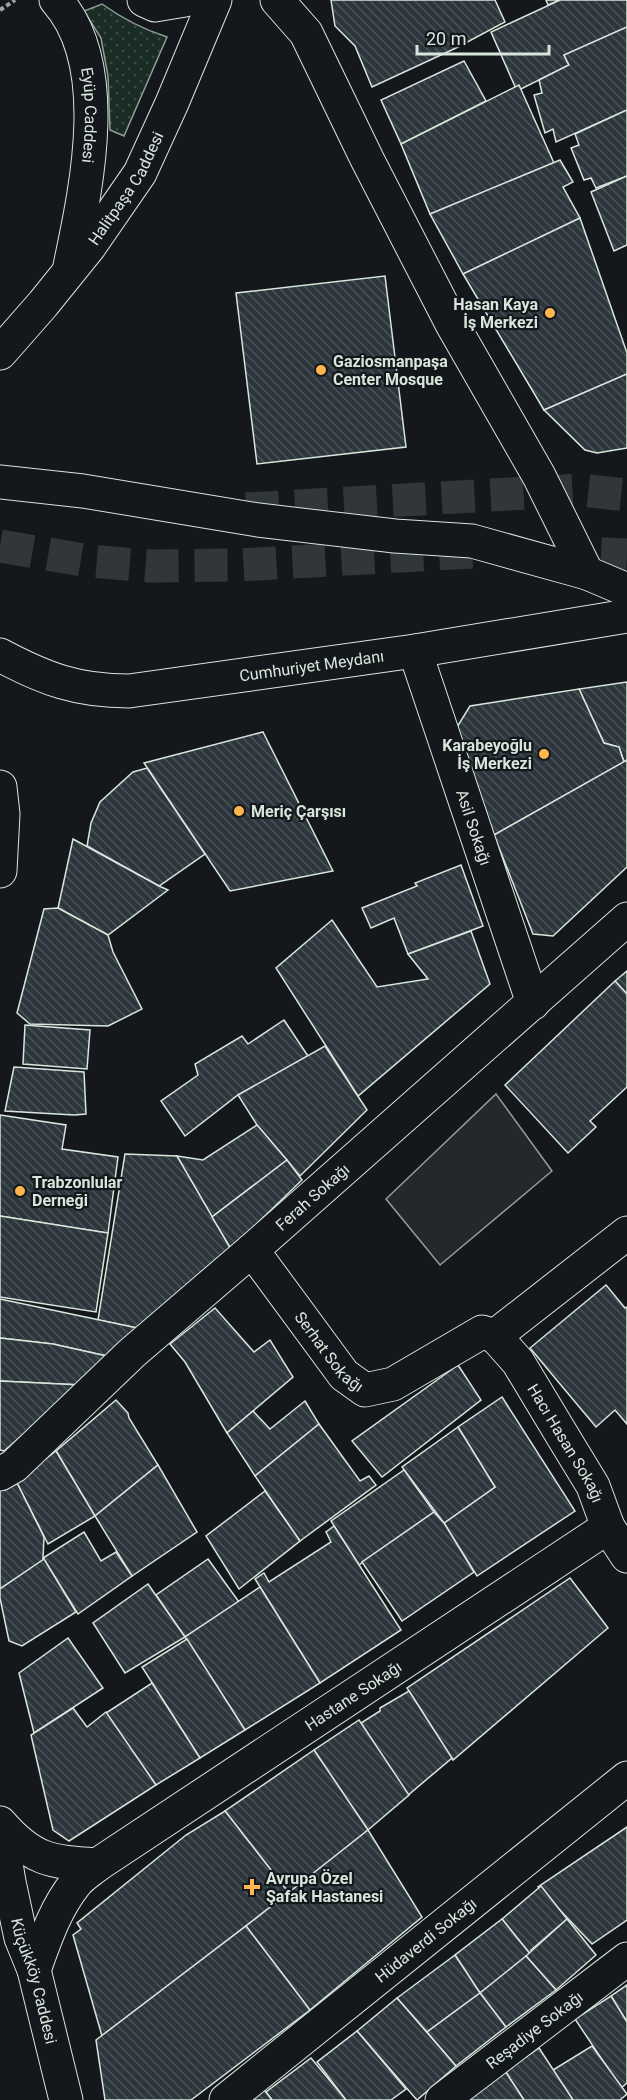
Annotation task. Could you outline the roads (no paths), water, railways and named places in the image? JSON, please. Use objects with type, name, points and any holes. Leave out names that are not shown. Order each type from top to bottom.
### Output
[{"type":"street","name":"Eyüp Caddesi","points":[[56,0],[68,13],[89,74],[90,142],[82,205],[68,273]]},
{"type":"street","points":[[144,0],[154,5],[185,0]]},
{"type":"street","name":"Halitpaşa Caddesi","points":[[0,353],[68,273],[112,216],[140,172],[177,93],[215,0]]},
{"type":"street","points":[[277,0],[306,33],[446,313],[539,476],[587,573]]},
{"type":"street","points":[[0,482],[82,491],[258,520],[395,536],[472,541],[587,573],[627,590]]},
{"type":"street","name":"Cumhuriyet Meydanı","points":[[0,655],[72,687],[100,691],[129,691],[415,651],[627,616]]},
{"type":"street","name":"Asil Sokağı","points":[[415,651],[533,1003]]},
{"type":"street","points":[[0,787],[3,814],[0,871]]},
{"type":"street","name":"Ferah Sokağı","points":[[0,1474],[14,1466],[132,1353],[627,919]]},
{"type":"street","points":[[495,1336],[627,1233]]},
{"type":"street","name":"Serhat Sokağı","points":[[252,1250],[344,1375],[365,1390],[393,1384],[482,1332],[495,1336]]},
{"type":"street","name":"Hacı Hasan Sokağı","points":[[495,1336],[518,1362],[593,1486],[608,1527],[627,1556]]},
{"type":"street","name":"Hastane Sokağı","points":[[34,1970],[50,1928],[76,1881],[608,1527]]},
{"type":"street","name":"Hüdaverdi Sokağı","points":[[226,2100],[627,1778]]},
{"type":"street","points":[[0,1824],[17,1843],[38,1856],[65,1863],[97,1865]]},
{"type":"street","name":"Küçükköy Caddesi","points":[[0,1824],[4,1890],[34,1970],[66,2100]]},
{"type":"street","name":"Reşadiye Sokağı","points":[[442,2100],[627,1959]]},
{"type":"tunnel","points":[[246,509],[580,490],[627,495]]},
{"type":"tunnel","points":[[0,546],[89,561],[150,566],[238,565],[473,552]]},
{"type":"tunnel","points":[[552,551],[627,555]]},
{"type":"place","name":"Hasan Kaya İş Merkezi","points":[[550,313]]},
{"type":"place","name":"Gaziosmanpaşa Center Mosque","points":[[321,370]]},
{"type":"place","name":"Karabeyoğlu İş Merkezi","points":[[544,754]]},
{"type":"place","name":"Meriç Çarşısı","points":[[239,811]]},
{"type":"place","name":"Trabzonlular Derneği","points":[[20,1191]]},
{"type":"place","name":"Avrupa Özel Şafak Hastanesi","points":[[252,1887]]}]
